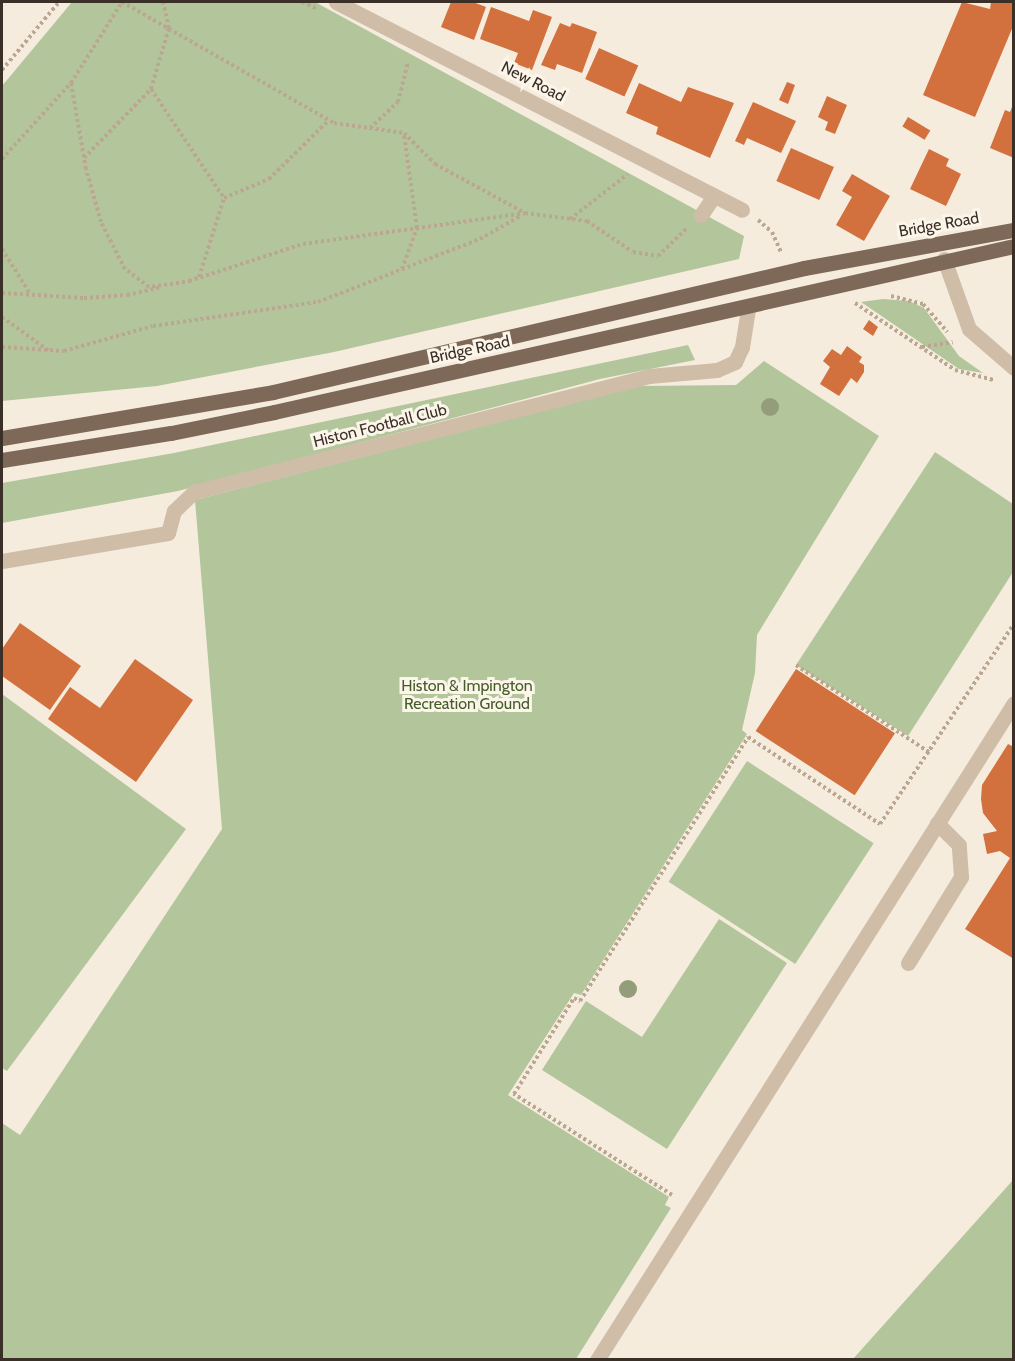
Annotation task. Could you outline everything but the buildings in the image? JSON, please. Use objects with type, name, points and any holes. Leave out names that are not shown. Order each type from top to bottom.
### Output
[{"type":"main road","name":"Bridge Road","points":[[2,438],[273,392],[804,268],[1014,230]]},
{"type":"main road","points":[[944,259],[998,234]]},
{"type":"main road","name":"Bridge Road","points":[[2,460],[171,433],[748,308],[944,259],[1014,246]]},
{"type":"main road","name":"Bridge Road","points":[[870,255],[944,259]]},
{"type":"street","name":"New Road","points":[[336,2],[742,210]]},
{"type":"street","points":[[701,215],[714,196]]},
{"type":"street","points":[[944,259],[969,329],[1009,373]]},
{"type":"street","name":"Histon Football Club","points":[[2,561],[168,533],[174,511],[194,492],[649,376],[717,370],[735,362],[742,346],[748,308]]},
{"type":"street","points":[[597,1359],[1014,703]]},
{"type":"street","points":[[908,963],[961,877],[959,845],[937,824]]},
{"type":"path","points":[[2,70],[59,2]]},
{"type":"path","points":[[2,159],[71,83],[110,27],[122,2],[329,120],[404,134],[435,164],[525,213]]},
{"type":"path","points":[[84,158],[151,89],[169,28],[163,2]]},
{"type":"path","points":[[369,128],[398,102],[410,56]]},
{"type":"path","points":[[71,83],[84,158],[101,222],[125,269],[148,287],[191,281]]},
{"type":"path","points":[[151,89],[224,198]]},
{"type":"path","points":[[199,278],[224,198],[269,178],[329,120]]},
{"type":"path","points":[[402,269],[417,228],[404,134]]},
{"type":"path","points":[[569,219],[634,169]]},
{"type":"path","points":[[742,210],[772,232],[783,258],[800,253],[804,268]]},
{"type":"path","points":[[2,347],[64,351],[153,326],[318,302],[480,239],[525,213]]},
{"type":"path","points":[[2,293],[29,292],[84,298],[127,295],[191,281],[303,244],[525,213],[587,221],[633,252],[658,256],[701,215]]},
{"type":"path","points":[[2,249],[29,292]]},
{"type":"path","points":[[885,296],[923,304],[962,351]]},
{"type":"path","points":[[860,299],[851,301],[955,370],[1003,384]]},
{"type":"path","points":[[2,317],[49,350]]},
{"type":"path","points":[[978,366],[995,381]]},
{"type":"path","points":[[995,381],[1009,373]]},
{"type":"path","points":[[672,1195],[514,1094],[574,998],[580,1001],[748,737],[880,824],[1014,624]]},
{"type":"path","points":[[796,665],[929,752]]},
{"type":"green space","points":[[72,2],[315,2],[744,236],[739,259],[334,352],[157,386],[2,401],[2,86]]},
{"type":"green space","points":[[883,299],[909,301],[924,308],[959,356],[983,373],[959,369],[861,302]]},
{"type":"green space","points":[[688,345],[695,360],[600,379],[178,491],[2,523],[2,483],[174,453]]},
{"type":"green space","name":"Histon & Impington Recreation Ground","points":[[764,361],[879,436],[757,635],[755,673],[742,730],[747,734],[581,995],[574,993],[508,1095],[669,1197],[665,1205],[671,1208],[576,1359],[2,1359],[2,1123],[20,1135],[222,829],[195,500],[638,386],[736,385]]},
{"type":"green space","points":[[935,452],[1013,504],[1013,572],[908,736],[796,665]]},
{"type":"green space","points":[[2,694],[186,829],[7,1071],[2,1068]]},
{"type":"green space","points":[[747,761],[874,843],[795,964],[669,882]]},
{"type":"green space","points":[[719,919],[787,963],[667,1149],[542,1070],[586,1001],[642,1037]]},
{"type":"green space","points":[[1013,1180],[1013,1359],[853,1359]]}]
